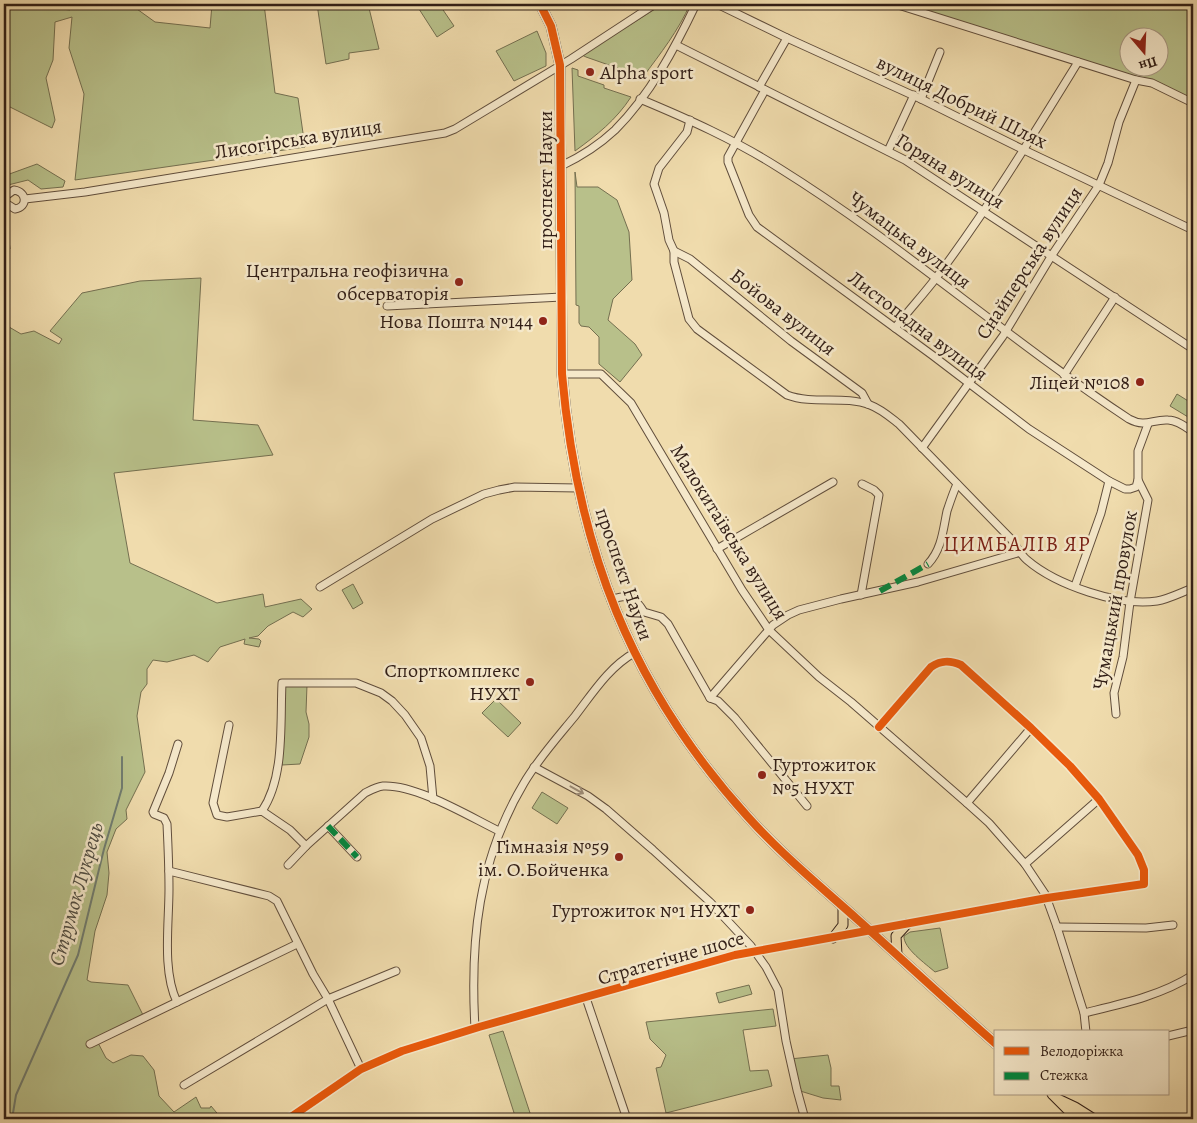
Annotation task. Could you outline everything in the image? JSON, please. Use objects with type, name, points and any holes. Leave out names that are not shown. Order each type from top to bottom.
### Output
[{"type":"main road","name":"проспект Науки","points":[[540,4],[551,26],[560,65],[562,374],[567,415],[578,488],[588,532],[611,600],[634,653],[667,711],[691,747],[720,785],[767,837],[994,1042]]},
{"type":"main road","points":[[833,938],[843,925],[843,907]]},
{"type":"main road","points":[[897,955],[896,936],[902,927],[907,924]]},
{"type":"main road","points":[[1055,1097],[1075,1118]]},
{"type":"main road","points":[[1055,1097],[1094,1119]]},
{"type":"street","name":"Лисогірська вулиця","points":[[25,199],[85,192],[446,132],[455,129],[560,65],[655,4]]},
{"type":"street","points":[[561,166],[584,153],[614,130],[640,99],[676,45],[696,4]]},
{"type":"street","name":"вулиця Добрий Шлях","points":[[717,4],[917,97],[1193,230]]},
{"type":"street","points":[[895,4],[1136,80],[1152,83],[1193,103]]},
{"type":"street","name":"Листопадна вулиця","points":[[787,38],[728,162],[749,215],[758,227],[1029,429],[1109,481],[1125,489],[1136,487],[1138,480]]},
{"type":"street","name":"Горяна вулиця","points":[[676,45],[906,160],[1193,348]]},
{"type":"street","points":[[888,151],[940,52]]},
{"type":"street","points":[[895,328],[935,278],[983,211],[1024,150],[1078,62]]},
{"type":"street","name":"Снайперська вулиця","points":[[922,448],[1003,336],[1052,255],[1099,185],[1136,80]]},
{"type":"street","name":"Чумацька вулиця","points":[[640,99],[690,120],[778,167],[836,206],[1064,375],[1129,419],[1139,424],[1148,424]]},
{"type":"street","points":[[690,120],[687,132],[659,168],[654,184],[664,213],[669,240],[674,251],[674,262],[689,319],[698,329],[787,395],[808,400],[834,400],[868,404],[882,411],[899,424],[1011,539],[1027,560],[1041,570],[1086,592],[1110,599],[1130,602],[1158,601],[1193,588]]},
{"type":"street","points":[[14,190],[18,191],[25,199],[19,208],[15,209],[6,205],[6,195],[14,190]]},
{"type":"street","name":"Бойова вулиця","points":[[674,251],[690,259],[791,341],[862,393],[868,404]]},
{"type":"street","points":[[1064,375],[1115,297]]},
{"type":"street","points":[[387,306],[562,298]]},
{"type":"street","name":"Малокитаївська вулиця","points":[[562,374],[601,374],[631,403],[742,590],[769,630],[819,677],[989,822],[1025,864],[1047,898],[1084,1012],[1086,1030]]},
{"type":"street","points":[[1148,424],[1170,420],[1178,422],[1193,432]]},
{"type":"street","name":"Чумацький провулок","points":[[1116,714],[1114,693],[1126,640],[1130,602],[1148,500],[1138,480],[1138,451],[1148,424]]},
{"type":"street","points":[[1075,586],[1101,513],[1109,481]]},
{"type":"street","points":[[717,548],[833,482]]},
{"type":"street","points":[[861,595],[879,496],[874,490],[862,484]]},
{"type":"street","points":[[928,564],[935,557],[957,484]]},
{"type":"street","points":[[320,587],[432,519],[484,494],[515,487],[578,488]]},
{"type":"street","points":[[710,698],[769,630],[780,620],[799,610],[918,582],[1021,552]]},
{"type":"street","points":[[611,600],[624,595],[629,596],[636,600],[644,612],[662,617],[710,698],[718,701],[735,718],[807,806]]},
{"type":"street","points":[[475,1028],[474,950],[480,898],[500,831],[534,767],[615,666],[634,653]]},
{"type":"street","points":[[879,727],[922,675],[937,663],[952,661],[961,665],[1031,728],[1070,766],[1099,799],[1025,864]]},
{"type":"street","points":[[262,811],[273,792],[279,759],[282,683],[356,683],[381,693],[392,701],[405,715],[421,738],[430,766],[434,799]]},
{"type":"street","points":[[229,725],[212,803],[216,815],[227,816],[262,811],[290,830],[306,846]]},
{"type":"street","points":[[968,803],[1031,728]]},
{"type":"street","points":[[178,744],[169,773],[152,812],[166,820],[169,871],[168,939],[170,975],[174,995],[178,1002]]},
{"type":"street","points":[[534,767],[588,796],[606,809],[710,902],[755,951],[778,990],[796,1090],[805,1119]]},
{"type":"street","points":[[288,865],[328,826],[373,788],[393,786],[434,799],[500,831]]},
{"type":"street","name":"Стратегічне шосе","points":[[288,1119],[361,1069],[402,1051],[475,1028],[755,951],[1047,898],[1144,884],[1144,870],[1138,855],[1099,799]]},
{"type":"street","points":[[328,826],[356,857]]},
{"type":"street","points":[[169,871],[269,896],[277,901],[297,944],[328,999],[361,1069]]},
{"type":"street","points":[[1057,927],[1146,928],[1173,925]]},
{"type":"street","points":[[90,1044],[297,944]]},
{"type":"street","points":[[184,1085],[328,999],[396,970]]},
{"type":"street","points":[[1084,1012],[1120,1004],[1167,989],[1193,975]]},
{"type":"street","points":[[586,998],[627,1119]]},
{"type":"street","points":[[1170,1036],[1193,1030]]},
{"type":"green space","points":[[4,4],[36,4],[70,10],[70,4],[130,4],[155,22],[210,28],[212,4],[264,4],[275,93],[298,98],[305,147],[75,180],[84,94],[69,48],[72,17],[55,22],[53,60],[46,78],[55,120],[52,128],[4,104]]},
{"type":"green space","points":[[317,4],[368,4],[379,49],[349,53],[349,59],[326,64]]},
{"type":"green space","points":[[426,4],[439,4],[454,26],[437,37],[419,9]]},
{"type":"green space","points":[[663,4],[690,4],[675,32],[643,77],[582,55]]},
{"type":"green space","points":[[903,4],[1193,4],[1193,99],[1151,81],[1136,78],[1170,78],[1170,28],[1120,28],[1120,73]]},
{"type":"green space","points":[[537,31],[546,53],[546,66],[514,81],[496,51]]},
{"type":"green space","points":[[572,68],[578,70],[578,76],[604,85],[604,88],[631,97],[606,127],[575,151]]},
{"type":"green space","points":[[37,164],[65,181],[63,187],[41,189],[28,180],[4,186],[4,176]]},
{"type":"green space","points":[[575,172],[577,187],[598,187],[617,200],[629,232],[632,280],[613,299],[608,320],[635,344],[642,355],[620,382],[599,364],[599,337],[589,327],[581,326],[579,323],[579,306],[576,305]]},
{"type":"green space","points":[[6,213],[10,249],[4,254],[4,214]]},
{"type":"green space","points":[[201,278],[193,420],[258,425],[273,455],[114,473],[130,563],[217,603],[263,594],[265,607],[301,599],[312,609],[303,617],[293,612],[268,626],[258,636],[249,638],[259,639],[261,641],[259,647],[244,644],[245,639],[220,647],[208,662],[194,655],[167,662],[153,660],[147,669],[147,684],[141,692],[137,716],[145,772],[126,810],[127,819],[116,829],[107,852],[109,873],[107,895],[95,931],[87,980],[91,982],[128,985],[143,1015],[96,1039],[106,1058],[113,1063],[131,1055],[143,1056],[154,1070],[159,1096],[174,1112],[196,1097],[201,1108],[210,1108],[211,1106],[222,1119],[98,1119],[80,1114],[65,1114],[47,1119],[4,1119],[4,324],[21,334],[34,331],[59,344],[62,339],[50,331],[82,293],[140,281]]},
{"type":"green space","points":[[1177,394],[1193,404],[1193,420],[1170,406]]},
{"type":"green space","points":[[353,584],[363,603],[353,609],[342,590]]},
{"type":"green space","points":[[284,685],[307,685],[306,712],[309,724],[309,737],[300,764],[282,765]]},
{"type":"green space","points":[[496,699],[521,723],[508,737],[482,713]]},
{"type":"green space","points":[[542,792],[568,808],[557,824],[532,808]]},
{"type":"green space","points":[[940,928],[948,968],[935,972],[911,951],[907,946],[904,936],[910,932]]},
{"type":"green space","points":[[749,985],[752,994],[719,1003],[716,993]]},
{"type":"green space","points":[[773,1009],[776,1026],[743,1030],[750,1071],[768,1070],[772,1086],[666,1113],[656,1068],[661,1067],[666,1055],[650,1039],[646,1022]]},
{"type":"green space","points":[[503,1031],[532,1119],[516,1119],[489,1035]]},
{"type":"green space","points":[[828,1055],[831,1068],[831,1086],[839,1086],[841,1100],[823,1098],[797,1090],[790,1059]]},
{"type":"waterway","name":"Струмок Лукрець","points":[[12,1119],[16,1095],[78,955],[104,849],[122,788],[122,757]]},
{"type":"marked path","points":[[880,591],[928,564]]},
{"type":"marked path","points":[[328,826],[357,857]]},
{"type":"cycle path","points":[[540,4],[551,26],[560,65],[562,374],[569,437],[581,498],[596,556],[616,612],[641,665],[671,717],[707,768],[748,817],[801,870],[994,1042]]},
{"type":"cycle path","points":[[288,1119],[361,1069],[402,1051],[479,1027],[735,955],[1047,898],[1144,884],[1144,870],[1138,855],[1099,799],[1070,766],[1031,728],[961,665],[946,662],[938,663],[931,667],[879,727]]},
{"type":"place","name":"Alpha sport","points":[[590,72]]},
{"type":"place","name":"Центральна геофізична обсерваторія","points":[[459,282]]},
{"type":"place","name":"Нова Пошта №144","points":[[543,321]]},
{"type":"place","name":"Ліцей №108","points":[[1140,382]]},
{"type":"place","name":"Спорткомплекс НУХТ","points":[[530,682]]},
{"type":"place","name":"Гуртожиток №5 НУХТ","points":[[762,775]]},
{"type":"place","name":"Гімназія №59 ім. О.Бойченка","points":[[619,857]]},
{"type":"place","name":"Гуртожиток №1 НУХТ","points":[[750,910]]},
{"type":"district","name":"ЦИМБАЛІВ ЯР","points":[[1017,544]]}]
